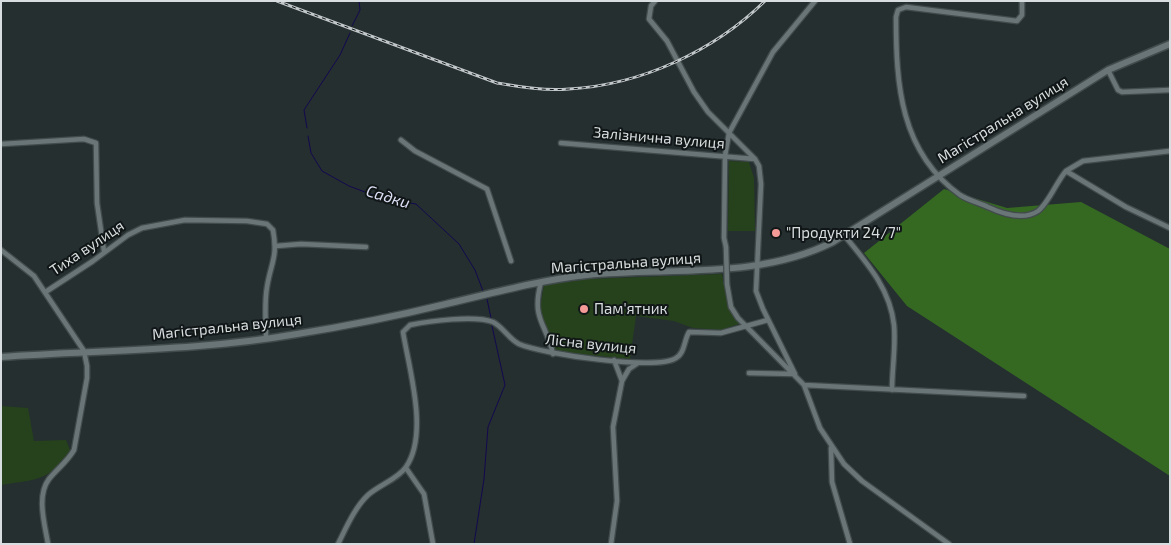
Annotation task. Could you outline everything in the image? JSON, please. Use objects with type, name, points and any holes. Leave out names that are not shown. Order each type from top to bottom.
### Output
[{"type":"main road","name":"Магістральна вулиця","points":[[1,357],[224,343],[266,338],[367,321],[541,282],[588,275],[756,266],[809,254],[1108,70],[1170,44]]},
{"type":"street","points":[[655,1],[651,6],[649,19],[667,40],[694,92],[708,112],[755,159],[759,166],[761,184],[756,291],[795,374]]},
{"type":"street","points":[[815,1],[773,52],[729,133],[724,156],[724,238],[727,284],[731,307],[746,326],[804,385],[820,428],[830,447],[844,464],[862,481],[946,543]]},
{"type":"street","points":[[1022,1],[1022,15],[1017,21],[906,7],[898,10],[896,23],[899,92],[917,146],[938,175],[961,195],[998,212],[1026,217],[1040,210],[1066,171],[1082,161],[1170,151]]},
{"type":"street","points":[[1108,70],[1118,90],[1122,92],[1170,90]]},
{"type":"street","points":[[1,144],[84,139],[96,144],[97,203],[104,251]]},
{"type":"street","points":[[402,140],[422,155],[487,189],[511,261]]},
{"type":"street","name":"Залізнична вулиця","points":[[561,142],[755,159]]},
{"type":"street","points":[[1066,171],[1126,207],[1170,228]]},
{"type":"street","name":"Тиха вулиця","points":[[47,292],[94,261],[104,251],[142,228],[185,220],[247,221],[267,224],[274,230],[276,246]]},
{"type":"street","points":[[844,234],[880,281],[891,310],[894,326],[892,390]]},
{"type":"street","points":[[266,338],[266,288],[274,262],[276,246],[301,244],[366,247]]},
{"type":"street","points":[[1,250],[34,276],[47,292],[84,351],[87,366],[74,450],[68,460],[48,480],[42,494],[48,544]]},
{"type":"street","points":[[541,282],[537,312],[541,325],[550,339],[553,354]]},
{"type":"street","points":[[746,326],[768,320]]},
{"type":"street","name":"Лісна вулиця","points":[[406,468],[415,444],[418,422],[403,332],[410,325],[430,321],[492,322],[517,343],[553,354],[639,362],[669,361],[677,358],[682,352],[689,332],[721,333],[746,326]]},
{"type":"street","points":[[614,360],[622,381]]},
{"type":"street","points":[[611,544],[617,501],[613,427],[622,381],[629,369],[639,362]]},
{"type":"street","points":[[749,373],[795,374]]},
{"type":"street","points":[[804,385],[1024,396]]},
{"type":"street","points":[[830,447],[832,482],[850,544]]},
{"type":"street","points":[[338,544],[367,496],[406,468],[424,494],[432,544]]},
{"type":"green space","points":[[729,161],[749,162],[754,178],[755,231],[728,231]]},
{"type":"green space","points":[[944,189],[1007,208],[1081,202],[1170,249],[1170,476],[907,306],[864,253]]},
{"type":"green space","points":[[722,274],[728,307],[739,324],[721,330],[693,328],[674,321],[636,316],[630,359],[554,351],[552,338],[539,313],[544,285],[588,279]]},
{"type":"green space","points":[[1,406],[28,408],[34,441],[66,440],[70,450],[48,474],[33,480],[1,485]]},
{"type":"waterway","name":"Садки","points":[[352,26],[360,10],[359,1]]},
{"type":"waterway","name":"Садки","points":[[307,128],[304,110],[340,55],[350,33]]},
{"type":"waterway","name":"Садки","points":[[308,136],[311,153],[322,171],[349,186],[381,198],[416,204],[459,244],[475,270],[483,291]]},
{"type":"waterway","name":"Садки","points":[[487,299],[491,318]]},
{"type":"waterway","name":"Садки","points":[[474,544],[484,479],[488,427],[505,385],[492,326]]},
{"type":"railway","points":[[277,1],[497,83],[551,89],[596,86],[623,81],[649,73],[700,50],[745,19],[765,1]]},
{"type":"place","name":"\"Продукти 24/7\"","points":[[776,233]]},
{"type":"place","name":"Пам'ятник","points":[[584,309]]}]
